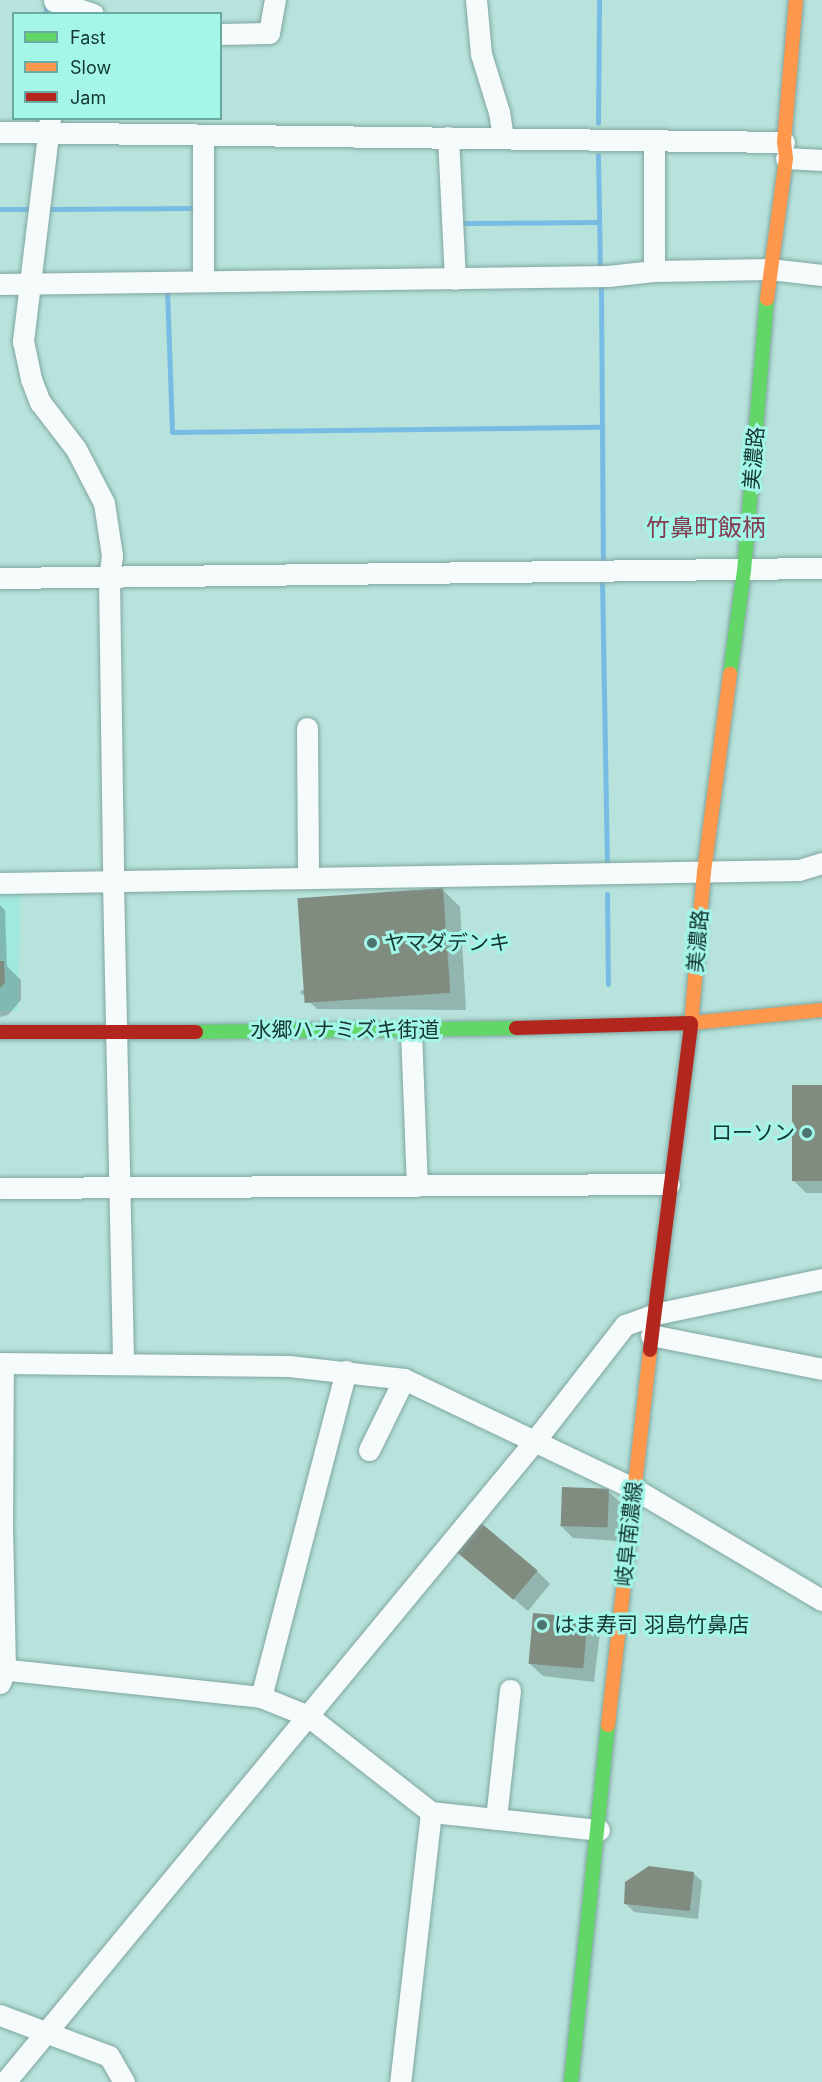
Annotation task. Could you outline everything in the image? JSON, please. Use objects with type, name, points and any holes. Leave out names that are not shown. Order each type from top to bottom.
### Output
[{"type":"main road","name":"美濃路","points":[[690,1023],[704,872],[744,571],[770,269],[785,150],[796,0]]},
{"type":"main road","points":[[690,1023],[822,1010]]},
{"type":"main road","points":[[690,1023],[786,1027]]},
{"type":"main road","name":"水郷ハナミズキ街道","points":[[0,1032],[411,1031],[690,1023]]},
{"type":"main road","name":"岐阜南濃線","points":[[571,2082],[633,1488],[690,1023]]},
{"type":"street","points":[[222,34],[269,33],[275,0]]},
{"type":"street","points":[[476,0],[481,54],[499,112],[503,138]]},
{"type":"street","points":[[54,5],[84,12]]},
{"type":"street","points":[[0,132],[49,126],[654,140],[785,150],[822,160]]},
{"type":"street","points":[[49,126],[28,284],[23,341],[31,379],[40,402],[76,448],[104,503],[112,555],[110,578],[112,882],[121,1187],[123,1363]]},
{"type":"street","points":[[196,129],[203,280]]},
{"type":"street","points":[[448,137],[455,279]]},
{"type":"street","points":[[654,140],[654,271]]},
{"type":"street","points":[[0,284],[455,279],[608,276],[654,271],[770,269],[822,275]]},
{"type":"street","points":[[0,579],[110,578],[166,574],[744,571],[822,568]]},
{"type":"street","points":[[307,728],[308,878]]},
{"type":"street","points":[[0,883],[799,870],[822,863]]},
{"type":"street","points":[[411,1031],[417,1186]]},
{"type":"street","points":[[0,1188],[669,1184]]},
{"type":"street","points":[[5,2082],[533,1443],[625,1325],[656,1314],[822,1279]]},
{"type":"street","points":[[651,1335],[822,1369]]},
{"type":"street","points":[[599,1830],[431,1812],[308,1716],[261,1697],[2,1674],[1,1363],[290,1366],[404,1379],[533,1443],[633,1488],[822,1600]]},
{"type":"street","points":[[261,1697],[346,1371]]},
{"type":"street","points":[[369,1450],[404,1379]]},
{"type":"street","points":[[496,1819],[510,1690]]},
{"type":"street","points":[[400,2082],[431,1812]]},
{"type":"street","points":[[0,2015],[109,2056],[124,2082]]},
{"type":"shaded area","points":[[0,888],[21,889],[18,1011],[0,1011]]},
{"type":"building","name":"ヤマダデンキ","points":[[443,888],[450,993],[305,1003],[297,898]]},
{"type":"building","points":[[0,961],[4,961],[5,983],[0,988]]},
{"type":"building","name":"ローソン","points":[[792,1085],[822,1085],[822,1181],[792,1181]]},
{"type":"building","points":[[562,1487],[609,1489],[608,1528],[561,1526]]},
{"type":"building","points":[[481,1523],[538,1571],[513,1600],[457,1552]]},
{"type":"building","points":[[533,1613],[588,1618],[583,1669],[529,1664]]},
{"type":"building","points":[[649,1866],[694,1872],[690,1911],[624,1904],[625,1882]]},
{"type":"waterway","points":[[598,123],[599,0]]},
{"type":"waterway","points":[[46,2],[46,12]]},
{"type":"waterway","points":[[598,155],[600,265]]},
{"type":"waterway","points":[[48,209],[197,208],[197,206]]},
{"type":"waterway","points":[[0,209],[33,209]]},
{"type":"waterway","points":[[460,223],[599,222]]},
{"type":"waterway","points":[[167,288],[172,432],[601,427]]},
{"type":"waterway","points":[[601,288],[603,560]]},
{"type":"waterway","points":[[602,580],[607,863]]},
{"type":"waterway","points":[[607,894],[608,984]]},
{"type":"traffic: fast","points":[[730,674],[744,571],[767,299]]},
{"type":"traffic: fast","points":[[196,1032],[516,1028]]},
{"type":"traffic: fast","points":[[571,2082],[608,1725]]},
{"type":"traffic: slow","points":[[767,299],[786,158],[784,142],[796,0]]},
{"type":"traffic: slow","points":[[691,1026],[704,872],[730,674]]},
{"type":"traffic: slow","points":[[691,1023],[822,1010]]},
{"type":"traffic: slow","points":[[608,1725],[650,1350]]},
{"type":"traffic: jam","points":[[516,1028],[691,1023]]},
{"type":"traffic: jam","points":[[650,1350],[691,1026]]},
{"type":"traffic: jam","points":[[0,1032],[196,1032]]},
{"type":"place","name":"ヤマダデンキ","points":[[372,943]]},
{"type":"place","name":"ローソン","points":[[807,1133]]},
{"type":"place","name":"はま寿司 羽島竹鼻店","points":[[542,1625]]},
{"type":"district","name":"竹鼻町飯柄","points":[[706,528]]}]
